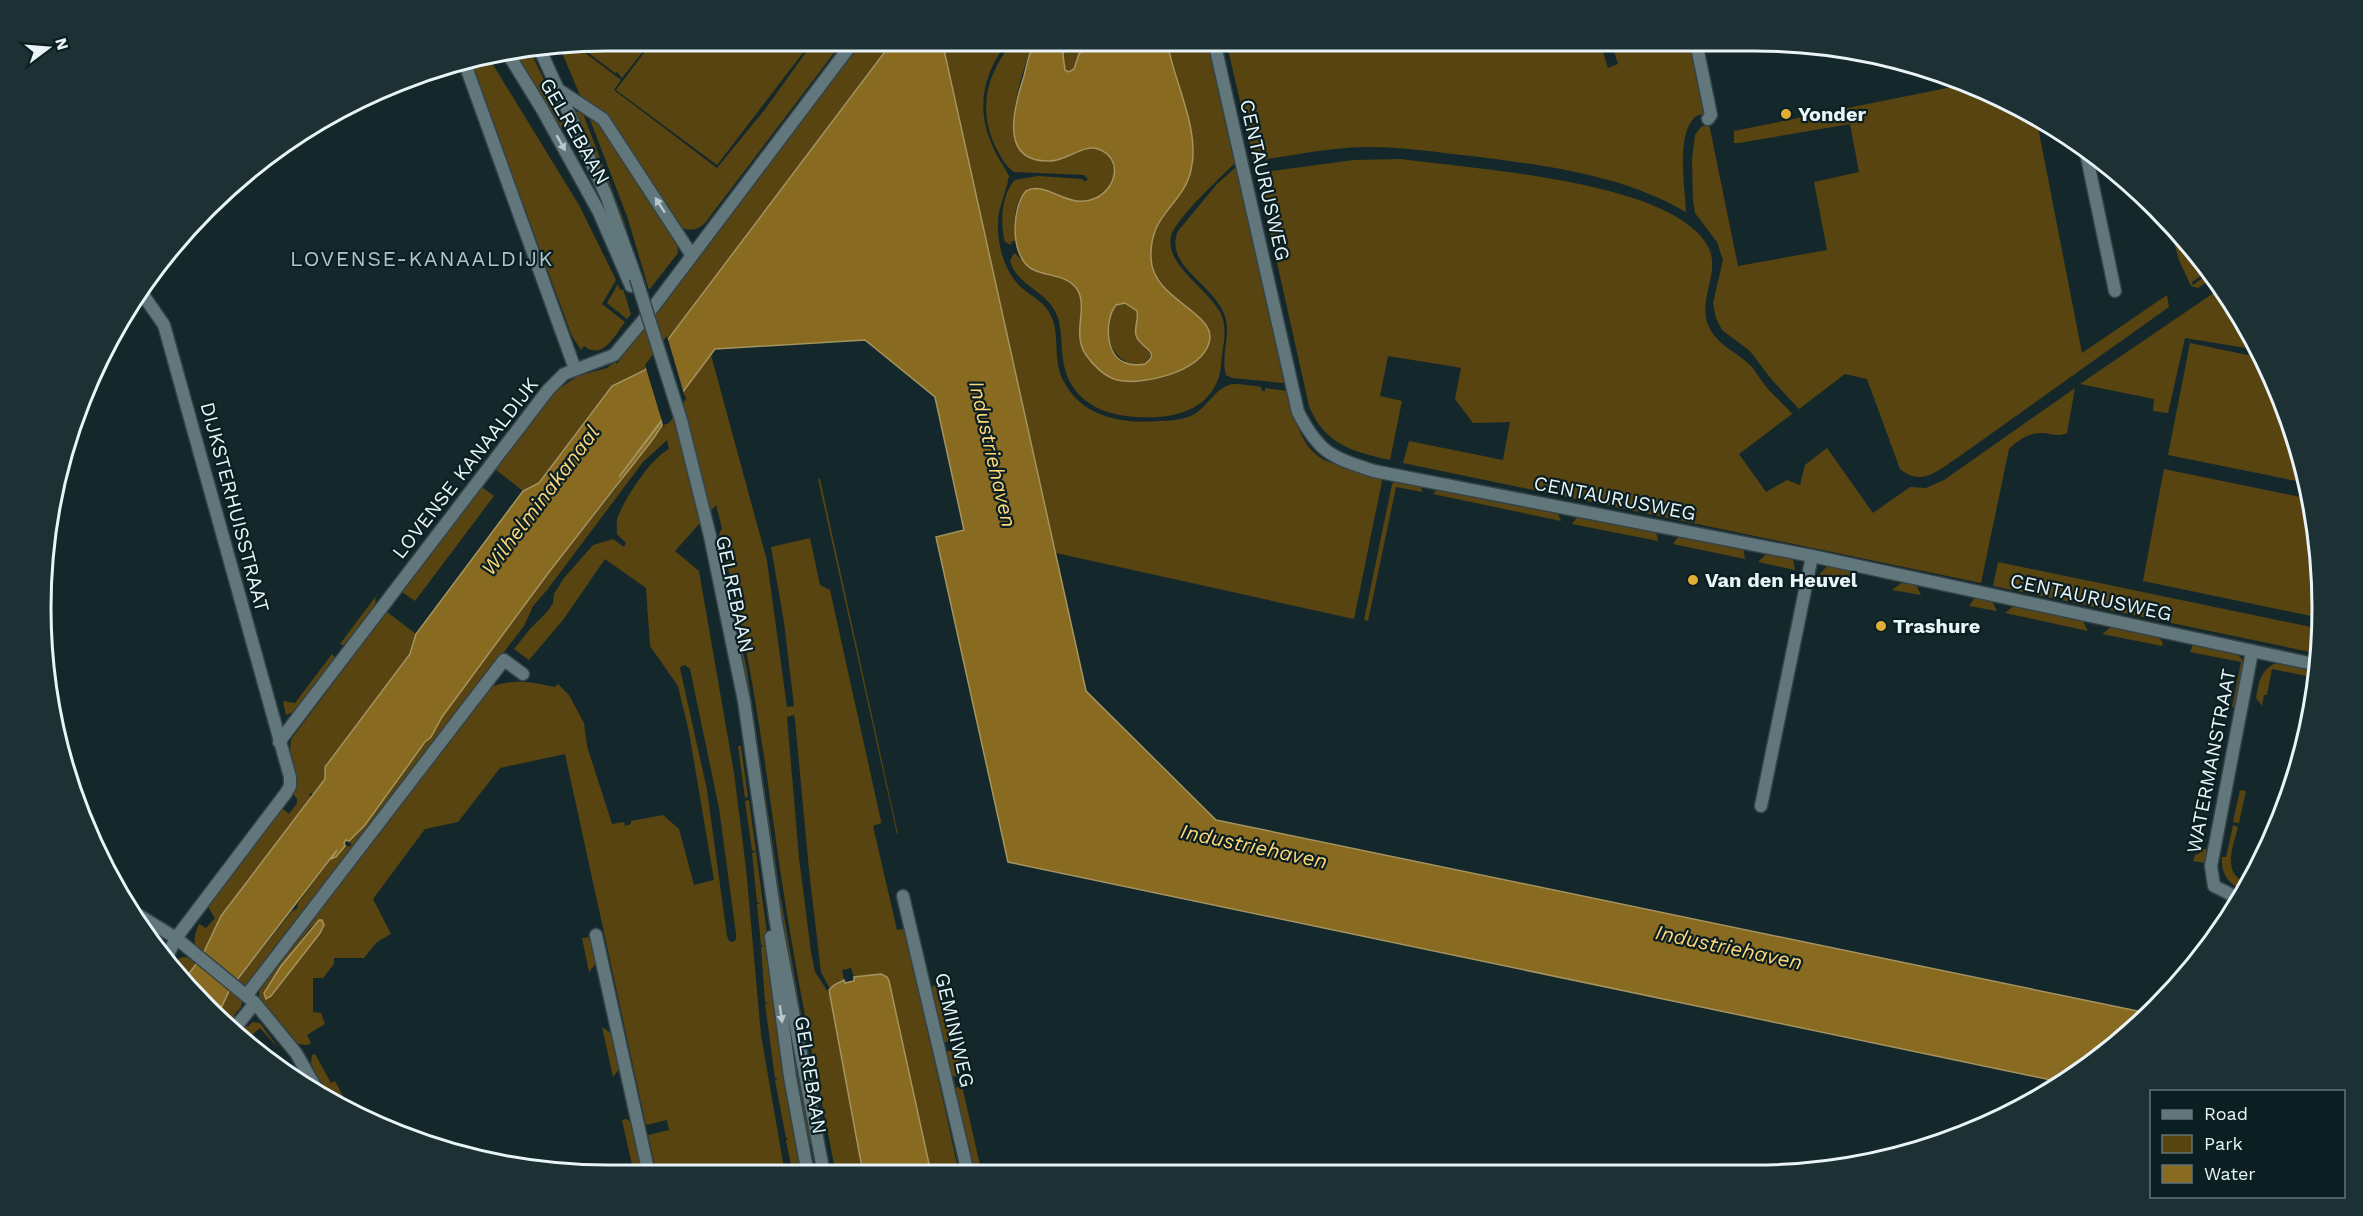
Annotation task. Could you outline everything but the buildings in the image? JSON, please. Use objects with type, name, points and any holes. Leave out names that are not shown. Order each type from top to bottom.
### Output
[{"type":"street","name":"LOVENSE KANAALDIJK","points":[[279,742],[548,390],[564,374],[614,355],[640,324],[846,51]]},
{"type":"street","name":"CENTAURUSWEG","points":[[1216,51],[1298,412],[1311,436],[1323,448],[1347,462],[1374,471],[1812,556],[2309,663]]},
{"type":"street","points":[[1698,51],[1711,115],[1708,118]]},
{"type":"street","name":"GELREBAAN","points":[[543,55],[606,195],[681,420],[744,701],[776,924],[822,1165]]},
{"type":"street","name":"GELREBAAN","points":[[512,60],[599,212],[634,282]]},
{"type":"street","points":[[467,69],[575,369]]},
{"type":"street","points":[[559,90],[603,119],[691,254]]},
{"type":"street","points":[[2088,162],[2115,291]]},
{"type":"street","name":"DIJKSTERHUISSTRAAT","points":[[145,298],[164,325],[279,742]]},
{"type":"street","name":"GELREBAAN","points":[[707,539],[743,738],[784,1034],[806,1165]]},
{"type":"street","points":[[1761,806],[1812,556]]},
{"type":"street","name":"WATERMANSTRAAT","points":[[2232,895],[2214,886],[2211,867],[2252,652]]},
{"type":"street","points":[[237,1023],[250,1000],[504,660],[523,674]]},
{"type":"street","points":[[170,951],[176,938],[290,786],[290,777],[279,742]]},
{"type":"street","name":"GEMINIWEG","points":[[903,896],[966,1165]]},
{"type":"street","points":[[148,921],[176,938],[250,1000],[296,1053],[310,1078]]},
{"type":"street","points":[[596,935],[647,1165]]},
{"type":"green space","points":[[607,51],[643,51],[622,78],[617,72],[615,73],[587,52],[605,53]]},
{"type":"green space","points":[[645,51],[804,51],[717,165],[616,90]]},
{"type":"green space","points":[[807,51],[835,51],[705,223],[691,230],[681,228],[604,114],[597,107],[582,100],[562,53],[584,52],[621,80],[614,90],[717,168],[766,108]]},
{"type":"green space","points":[[853,51],[884,51],[645,370],[612,386],[539,483],[523,491],[495,469],[554,392],[578,376],[607,368],[615,362],[617,364],[660,303],[662,304]]},
{"type":"green space","points":[[944,51],[1000,51],[988,79],[983,105],[987,133],[1009,176],[999,212],[999,242],[1005,263],[1015,281],[1042,303],[1051,316],[1054,323],[1059,370],[1070,391],[1079,402],[1091,410],[1116,419],[1145,422],[1175,420],[1191,416],[1228,385],[1261,387],[1262,391],[1265,391],[1265,388],[1288,391],[1300,432],[1311,450],[1329,462],[1376,471],[1382,481],[1354,619],[1056,553]]},
{"type":"green space","points":[[1006,51],[1031,51],[1021,79],[1014,113],[1015,141],[1020,151],[1031,158],[1051,161],[1080,150],[1098,149],[1111,159],[1115,173],[1113,181],[1103,194],[1079,202],[1045,190],[1028,189],[1019,200],[1015,213],[1017,240],[1011,242],[1012,245],[1005,242],[1002,218],[1004,201],[1015,180],[1038,176],[1082,179],[1085,182],[1088,179],[1084,175],[1014,172],[1005,164],[990,131],[986,104],[992,78]]},
{"type":"green space","points":[[1065,51],[1082,51],[1074,69],[1069,72],[1065,70],[1063,62]]},
{"type":"green space","points":[[1169,51],[1212,51],[1237,161],[1190,208],[1171,236],[1174,257],[1221,314],[1224,324],[1224,340],[1221,368],[1210,394],[1190,409],[1165,416],[1126,416],[1093,406],[1080,396],[1066,373],[1060,327],[1055,311],[1044,298],[1018,276],[1010,261],[1014,253],[1032,269],[1062,278],[1073,284],[1081,299],[1080,340],[1083,351],[1090,361],[1107,374],[1131,380],[1144,379],[1184,368],[1202,354],[1209,344],[1210,334],[1206,325],[1161,286],[1151,263],[1152,240],[1156,229],[1185,185],[1193,158],[1190,125]]},
{"type":"green space","points":[[1228,51],[1603,51],[1608,68],[1618,64],[1614,51],[1695,51],[1707,113],[1694,118],[1688,126],[1685,137],[1683,163],[1686,212],[1661,199],[1609,180],[1555,168],[1472,156],[1404,148],[1363,147],[1254,161]]},
{"type":"green space","points":[[533,56],[566,126],[561,128],[519,59]]},
{"type":"green space","points":[[492,64],[579,205],[616,280],[602,304],[625,322],[613,339],[603,348],[591,350],[584,346],[581,350],[572,336],[473,68]]},
{"type":"green space","points":[[1951,87],[1968,93],[2038,129],[2082,353],[2167,295],[2169,307],[1943,468],[1929,475],[1915,477],[1900,469],[1867,379],[1845,374],[1799,409],[1772,380],[1750,351],[1722,330],[1716,318],[1713,303],[1723,260],[1717,242],[1695,213],[1692,160],[1695,135],[1701,127],[1709,124],[1738,266],[1827,250],[1814,182],[1859,172],[1850,124],[1739,143],[1734,143],[1734,131]]},
{"type":"green space","points":[[582,111],[624,221],[632,250],[611,191],[575,113]]},
{"type":"green space","points":[[588,114],[602,125],[677,245],[678,253],[649,290],[628,219]]},
{"type":"green space","points":[[1401,159],[1518,173],[1611,191],[1651,205],[1684,222],[1706,243],[1711,253],[1712,272],[1705,312],[1710,330],[1720,342],[1751,366],[1767,388],[1792,414],[1739,454],[1766,492],[1787,480],[1800,485],[1805,465],[1827,448],[1873,513],[1910,487],[1926,488],[1944,480],[2075,388],[2067,433],[2029,435],[2009,449],[1981,583],[1403,463],[1409,441],[1503,460],[1510,422],[1473,423],[1455,399],[1461,368],[1388,356],[1380,396],[1402,401],[1390,460],[1364,454],[1331,438],[1315,419],[1309,406],[1257,173],[1354,160]]},
{"type":"green space","points":[[1237,168],[1284,383],[1232,378],[1226,375],[1224,356],[1227,330],[1224,312],[1212,295],[1188,270],[1177,252],[1175,242],[1178,231],[1217,184]]},
{"type":"green space","points":[[2173,240],[2202,275],[2192,282],[2193,285],[2203,278],[2206,282],[2198,288],[2191,286],[2179,260]]},
{"type":"green space","points":[[618,284],[620,290],[623,289],[631,314],[627,319],[607,303]]},
{"type":"green space","points":[[2214,293],[2247,348],[2185,338],[2168,413],[2153,411],[2154,399],[2080,384]]},
{"type":"green space","points":[[1119,303],[1128,303],[1137,311],[1139,343],[1151,353],[1147,363],[1134,364],[1124,360],[1110,344],[1108,321],[1112,311]]},
{"type":"green space","points":[[2190,343],[2252,356],[2270,395],[2297,481],[2168,455]]},
{"type":"green space","points":[[711,355],[767,561],[787,707],[794,706],[784,622],[771,547],[810,538],[820,585],[830,590],[881,821],[873,826],[897,930],[905,929],[957,1165],[929,1165],[888,978],[881,974],[854,977],[851,968],[842,970],[844,980],[830,989],[821,972],[794,715],[787,717],[799,858],[811,952],[815,972],[830,995],[862,1165],[834,1165],[792,945],[748,659],[719,534],[722,528],[716,505],[675,551],[699,571],[734,773],[746,868],[761,1035],[783,1165],[655,1165],[648,1135],[669,1130],[667,1120],[646,1125],[565,754],[500,768],[458,822],[425,829],[373,899],[391,934],[377,942],[364,958],[334,958],[334,964],[323,978],[313,978],[313,1012],[321,1013],[325,1024],[307,1035],[311,1043],[298,1044],[259,997],[260,983],[483,690],[493,686],[510,682],[527,682],[555,687],[558,684],[569,695],[584,723],[587,746],[612,824],[624,822],[625,826],[631,824],[631,821],[663,815],[679,829],[694,885],[714,880],[689,732],[678,686],[650,646],[646,588],[605,559],[563,620],[529,660],[514,649],[548,611],[553,603],[554,594],[564,578],[593,545],[613,539],[624,547],[626,543],[617,534],[618,516],[647,469],[669,449],[667,440],[643,462],[533,606],[524,626],[253,979],[245,987],[236,982],[292,911],[297,909],[298,903],[331,859],[336,857],[346,845],[349,847],[352,844],[348,842],[429,739],[442,717],[549,572],[614,491],[663,424],[670,422],[686,399],[685,395],[680,395]],"holes":[[[685,665],[690,669],[719,808],[736,934],[733,942],[729,941],[727,936],[707,790],[680,667]],[[321,919],[324,925],[271,996],[267,987],[310,928]]]},
{"type":"green space","points":[[2164,469],[2301,497],[2311,572],[2312,616],[2143,581]]},
{"type":"green space","points":[[1399,478],[1417,481],[1423,492],[1396,487],[1368,621],[1364,620],[1392,484]]},
{"type":"green space","points":[[818,479],[820,479],[898,834],[897,834]]},
{"type":"green space","points":[[1441,486],[1557,511],[1561,521],[1433,494]]},
{"type":"green space","points":[[482,487],[494,496],[415,601],[402,592]]},
{"type":"green space","points":[[1579,515],[1656,531],[1658,541],[1572,524]]},
{"type":"green space","points":[[1680,534],[1743,548],[1745,559],[1673,544]]},
{"type":"green space","points":[[1767,553],[1793,558],[1795,570],[1758,562]]},
{"type":"green space","points":[[721,560],[731,594],[747,671],[780,894],[805,1036],[801,1037]]},
{"type":"green space","points":[[1998,562],[2311,627],[2310,652],[1993,586]]},
{"type":"green space","points":[[1828,565],[1852,570],[1856,582],[1819,575]]},
{"type":"green space","points":[[1904,581],[1915,583],[1921,595],[1892,590]]},
{"type":"green space","points":[[379,592],[375,598],[376,606],[346,646],[340,644]]},
{"type":"green space","points":[[1976,596],[1991,599],[1997,611],[1969,606]]},
{"type":"green space","points":[[2016,604],[2081,618],[2088,631],[2005,613]]},
{"type":"green space","points":[[387,612],[416,634],[410,654],[324,767],[325,778],[313,794],[309,795],[311,797],[221,915],[202,956],[196,947],[195,937],[199,924],[206,928],[215,918],[208,907],[282,808],[289,814],[297,803],[293,794],[296,780],[290,745],[292,738]]},
{"type":"green space","points":[[2114,625],[2157,634],[2163,643],[2162,646],[2102,634]]},
{"type":"green space","points":[[2194,642],[2229,650],[2244,662],[2237,708],[2232,707],[2241,662],[2190,652]]},
{"type":"green space","points":[[332,654],[336,659],[296,711],[286,715],[283,701],[295,703]]},
{"type":"green space","points":[[2279,662],[2308,667],[2308,676],[2272,669],[2267,695],[2264,695],[2262,706],[2256,698],[2260,681],[2268,668]]},
{"type":"green space","points":[[738,746],[741,746],[748,797],[745,798]]},
{"type":"green space","points":[[2240,790],[2246,791],[2239,823],[2233,822]]},
{"type":"green space","points":[[749,800],[783,1052],[802,1165],[791,1165],[786,1141],[788,1138],[786,1138],[775,1080],[778,1079],[775,1078],[765,1004],[768,1003],[765,1002],[761,947],[763,946],[757,904],[760,904],[757,902],[752,853],[755,852],[752,850],[745,801]]},
{"type":"green space","points":[[2233,825],[2238,827],[2231,857],[2233,871],[2241,879],[2237,887],[2226,877],[2222,857],[2226,857]]},
{"type":"green space","points":[[2201,848],[2211,851],[2204,863],[2193,861]]},
{"type":"green space","points":[[591,937],[596,963],[589,972],[582,938]]},
{"type":"green space","points":[[186,957],[194,961],[193,963],[197,963],[188,974],[177,960]]},
{"type":"green space","points":[[939,984],[952,1041],[943,1040],[931,989]]},
{"type":"green space","points":[[230,989],[243,998],[233,1020],[221,1008]]},
{"type":"green space","points":[[252,1022],[260,1023],[279,1049],[260,1028],[251,1036],[243,1028],[245,1025],[248,1027]]},
{"type":"green space","points":[[602,1027],[612,1034],[620,1068],[613,1077]]},
{"type":"green space","points":[[790,1029],[814,1144],[806,1145]]},
{"type":"green space","points":[[954,1049],[955,1054],[962,1055],[961,1058],[966,1061],[957,1062],[960,1077],[951,1076],[946,1052]]},
{"type":"green space","points":[[315,1054],[331,1083],[335,1081],[344,1098],[322,1086],[311,1064],[312,1055]]},
{"type":"green space","points":[[962,1086],[980,1165],[970,1165],[954,1091],[957,1087]]},
{"type":"green space","points":[[626,1119],[631,1122],[641,1165],[632,1165],[622,1120]]},
{"type":"water","points":[[885,51],[944,51],[1086,691],[1216,820],[2139,1011],[2094,1050],[2050,1080],[1008,862],[936,537],[964,530],[935,397],[865,340],[715,349],[619,477],[662,421],[663,424],[653,439],[549,572],[442,717],[431,737],[425,742],[365,825],[349,841],[346,840],[345,846],[336,857],[331,859],[337,850],[230,989],[221,1008],[188,974],[202,956],[221,916],[325,779],[325,767],[410,654],[416,634],[523,491],[539,483],[612,386],[645,370]]},
{"type":"water","points":[[1031,51],[1064,51],[1065,70],[1069,72],[1074,69],[1082,51],[1169,51],[1189,122],[1193,155],[1187,182],[1155,230],[1151,258],[1154,273],[1162,285],[1204,323],[1209,332],[1209,343],[1204,353],[1183,369],[1155,379],[1141,381],[1117,380],[1104,373],[1089,359],[1082,347],[1081,304],[1077,289],[1062,278],[1032,269],[1020,254],[1016,244],[1016,220],[1021,199],[1026,191],[1042,189],[1067,199],[1086,201],[1103,194],[1114,174],[1111,159],[1098,149],[1086,149],[1050,161],[1034,159],[1023,153],[1016,143],[1014,117]],"holes":[[[1125,303],[1137,311],[1136,335],[1151,355],[1145,364],[1133,365],[1119,359],[1114,353],[1110,346],[1108,328],[1116,305]]]},
{"type":"water","points":[[319,920],[322,920],[324,925],[320,933],[271,996],[266,999],[264,993],[281,966]]},
{"type":"water","points":[[881,974],[889,981],[929,1165],[862,1165],[829,990],[844,980],[845,983],[854,981],[854,977]]},
{"type":"pier","points":[[667,336],[684,394],[665,421],[664,428],[645,365]]},
{"type":"place","name":"Yonder","points":[[1786,114]]},
{"type":"place","name":"Van den Heuvel","points":[[1693,580]]},
{"type":"place","name":"Trashure","points":[[1881,626]]},
{"type":"district","name":"LOVENSE-KANAALDIJK","points":[[422,258]]},
{"type":"water label","name":"Industriehaven","points":[[993,454]]},
{"type":"water label","name":"Wilhelminakanaal","points":[[540,500]]},
{"type":"water label","name":"Industriehaven","points":[[1254,846]]},
{"type":"water label","name":"Industriehaven","points":[[1729,947]]}]
